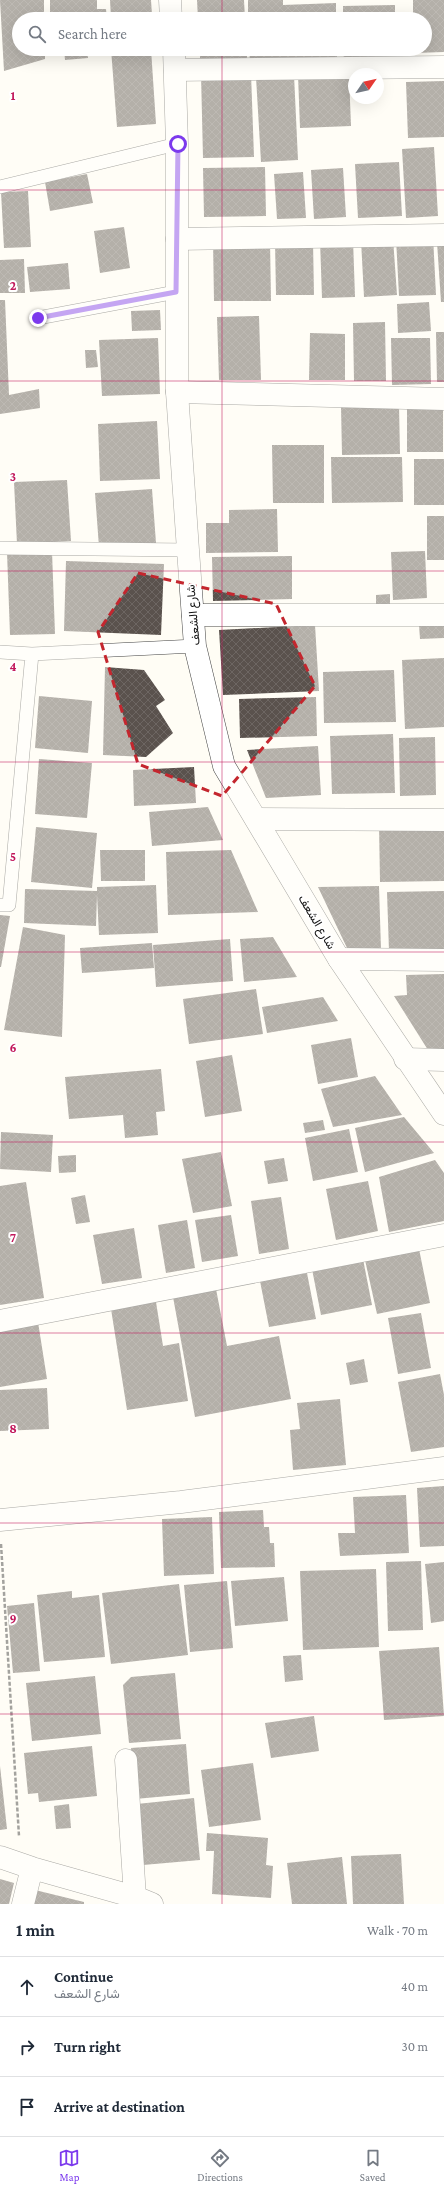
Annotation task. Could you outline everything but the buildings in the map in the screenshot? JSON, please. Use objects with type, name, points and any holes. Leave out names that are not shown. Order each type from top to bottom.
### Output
[{"type":"street","points":[[170,0],[171,12]]},
{"type":"street","points":[[174,59],[444,67]]},
{"type":"street","name":"شارع الشعف","points":[[174,59],[178,144],[178,239],[176,292],[177,392],[188,550],[195,646],[224,766],[339,960],[405,1059],[444,1114]]},
{"type":"street","points":[[178,239],[444,235]]},
{"type":"street","points":[[177,392],[444,399]]},
{"type":"street","points":[[193,615],[444,615]]},
{"type":"street","points":[[256,819],[444,820]]},
{"type":"street","points":[[339,960],[444,960]]},
{"type":"street","points":[[405,1059],[444,1060]]},
{"type":"street","points":[[0,1321],[444,1235]]},
{"type":"street","points":[[0,1520],[180,1502],[444,1468]]},
{"type":"street","points":[[0,1857],[144,1900],[126,1760]]},
{"type":"street","points":[[23,1904],[26,1866]]},
{"type":"lane","points":[[0,187],[178,144]]},
{"type":"lane","points":[[38,318],[176,292]]},
{"type":"lane","points":[[0,548],[188,550]]},
{"type":"lane","points":[[0,652],[32,654],[195,646]]},
{"type":"lane","points":[[0,905],[8,905],[32,654]]},
{"type":"path","points":[[0,1541],[26,1866]]},
{"type":"highlighted area","points":[[138,573],[276,604],[315,686],[222,796],[138,764],[98,632]]},
{"type":"route","points":[[38,318],[176,292],[178,239],[178,144]]}]
